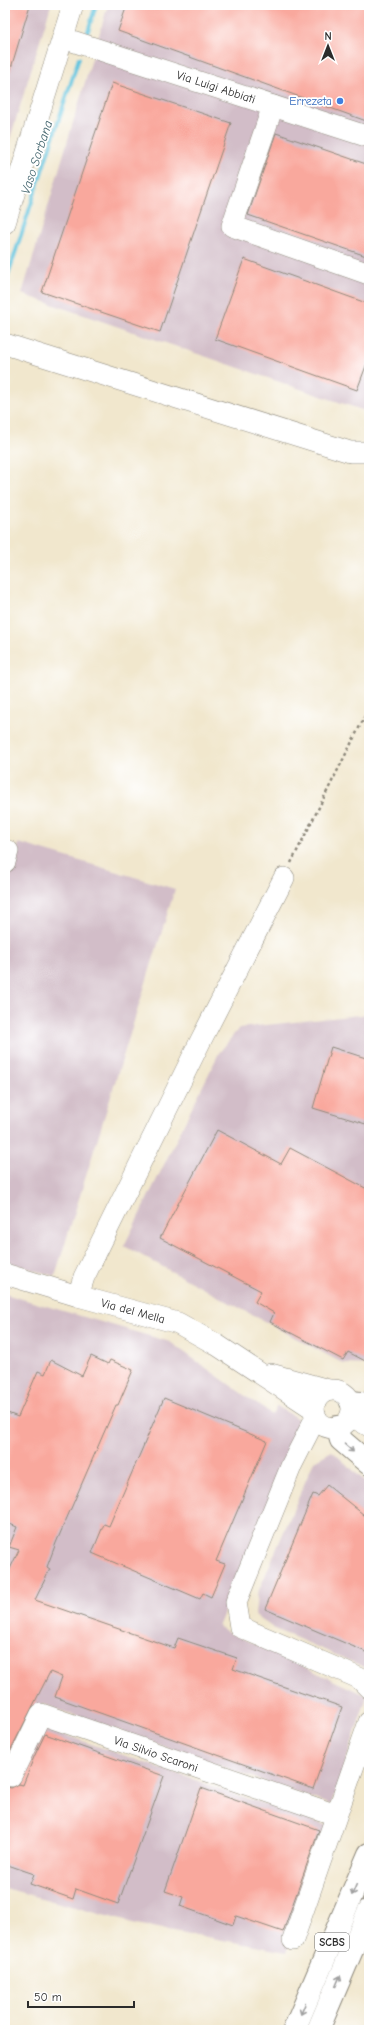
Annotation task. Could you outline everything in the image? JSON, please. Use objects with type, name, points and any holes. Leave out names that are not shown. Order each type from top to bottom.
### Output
[{"type":"main road","points":[[337,1414],[341,1440],[369,1464]]},
{"type":"main road","name":"SCBS","points":[[294,2030],[369,1854]]},
{"type":"main road","name":"SCBS","points":[[318,2030],[369,1910]]},
{"type":"street","points":[[5,223],[73,5]]},
{"type":"street","name":"Via Luigi Abbiati","points":[[63,38],[369,137]]},
{"type":"street","points":[[274,106],[232,226],[369,274]]},
{"type":"street","points":[[5,344],[350,452],[369,452]]},
{"type":"street","points":[[78,1296],[84,1277],[201,1040],[284,878]]},
{"type":"street","name":"Via del Mella","points":[[5,1274],[78,1296],[178,1323],[217,1345],[251,1369],[337,1414],[369,1426]]},
{"type":"street","name":"Via del Mella","points":[[251,1369],[329,1390],[342,1392],[337,1414]]},
{"type":"street","points":[[337,1414],[292,1464],[236,1602],[240,1627],[359,1678],[369,1688]]},
{"type":"street","name":"Via Silvio Scaroni","points":[[11,1776],[41,1714],[336,1816]]},
{"type":"street","points":[[293,1940],[369,1722]]},
{"type":"path","points":[[284,878],[369,708]]},
{"type":"shaded area","points":[[5,5],[51,5],[5,155]]},
{"type":"shaded area","points":[[108,5],[369,5],[369,401],[365,411],[22,294]]},
{"type":"shaded area","points":[[19,843],[175,889],[55,1276],[5,1262],[5,889]]},
{"type":"shaded area","points":[[369,1014],[369,1365],[344,1364],[124,1246],[219,1053],[239,1028]]},
{"type":"shaded area","points":[[5,1294],[170,1342],[272,1415],[277,1406],[298,1419],[292,1446],[218,1627],[367,1696],[332,1805],[42,1704],[42,1727],[328,1826],[287,1952],[136,1924],[5,1888]]},
{"type":"shaded area","points":[[332,1451],[369,1485],[369,1669],[273,1628],[255,1615],[257,1595],[314,1461]]},
{"type":"building","points":[[5,5],[30,5],[8,78],[5,77]]},
{"type":"building","points":[[127,5],[369,5],[369,122],[118,31]]},
{"type":"building","points":[[112,83],[231,123],[160,332],[42,292]]},
{"type":"building","points":[[276,133],[369,165],[369,257],[248,215]]},
{"type":"building","points":[[244,259],[369,304],[369,358],[357,390],[215,339]]},
{"type":"building","points":[[331,1047],[369,1059],[369,1125],[313,1108]]},
{"type":"building","points":[[217,1130],[281,1164],[290,1148],[369,1190],[369,1363],[348,1352],[343,1360],[270,1322],[274,1313],[255,1302],[261,1291],[160,1238]]},
{"type":"building","points":[[91,1356],[108,1364],[110,1360],[133,1370],[118,1405],[116,1405],[56,1543],[47,1567],[50,1569],[35,1600],[174,1648],[178,1638],[237,1658],[233,1669],[342,1707],[313,1789],[55,1697],[62,1677],[50,1672],[5,1761],[5,1572],[8,1573],[19,1550],[9,1547],[17,1527],[5,1522],[5,1412],[18,1417],[38,1371],[45,1374],[51,1360],[82,1376]]},
{"type":"building","points":[[164,1398],[267,1441],[216,1561],[225,1564],[211,1597],[203,1593],[200,1599],[92,1553],[104,1524],[109,1526]]},
{"type":"building","points":[[327,1485],[369,1519],[369,1646],[366,1652],[265,1609],[313,1494],[318,1496]]},
{"type":"building","points":[[45,1734],[164,1776],[118,1904],[76,1889],[73,1899],[30,1884],[34,1874],[5,1864],[5,1786],[11,1788],[19,1784],[23,1785]]},
{"type":"building","points":[[201,1788],[319,1830],[283,1932],[236,1916],[233,1925],[180,1906],[183,1897],[165,1891]]},
{"type":"waterway","name":"Vaso Sorbana","points":[[88,31],[96,5]]},
{"type":"waterway","name":"Vaso Sorbana","points":[[5,284],[79,58]]},
{"type":"place","name":"Errezeta","points":[[340,101]]}]
